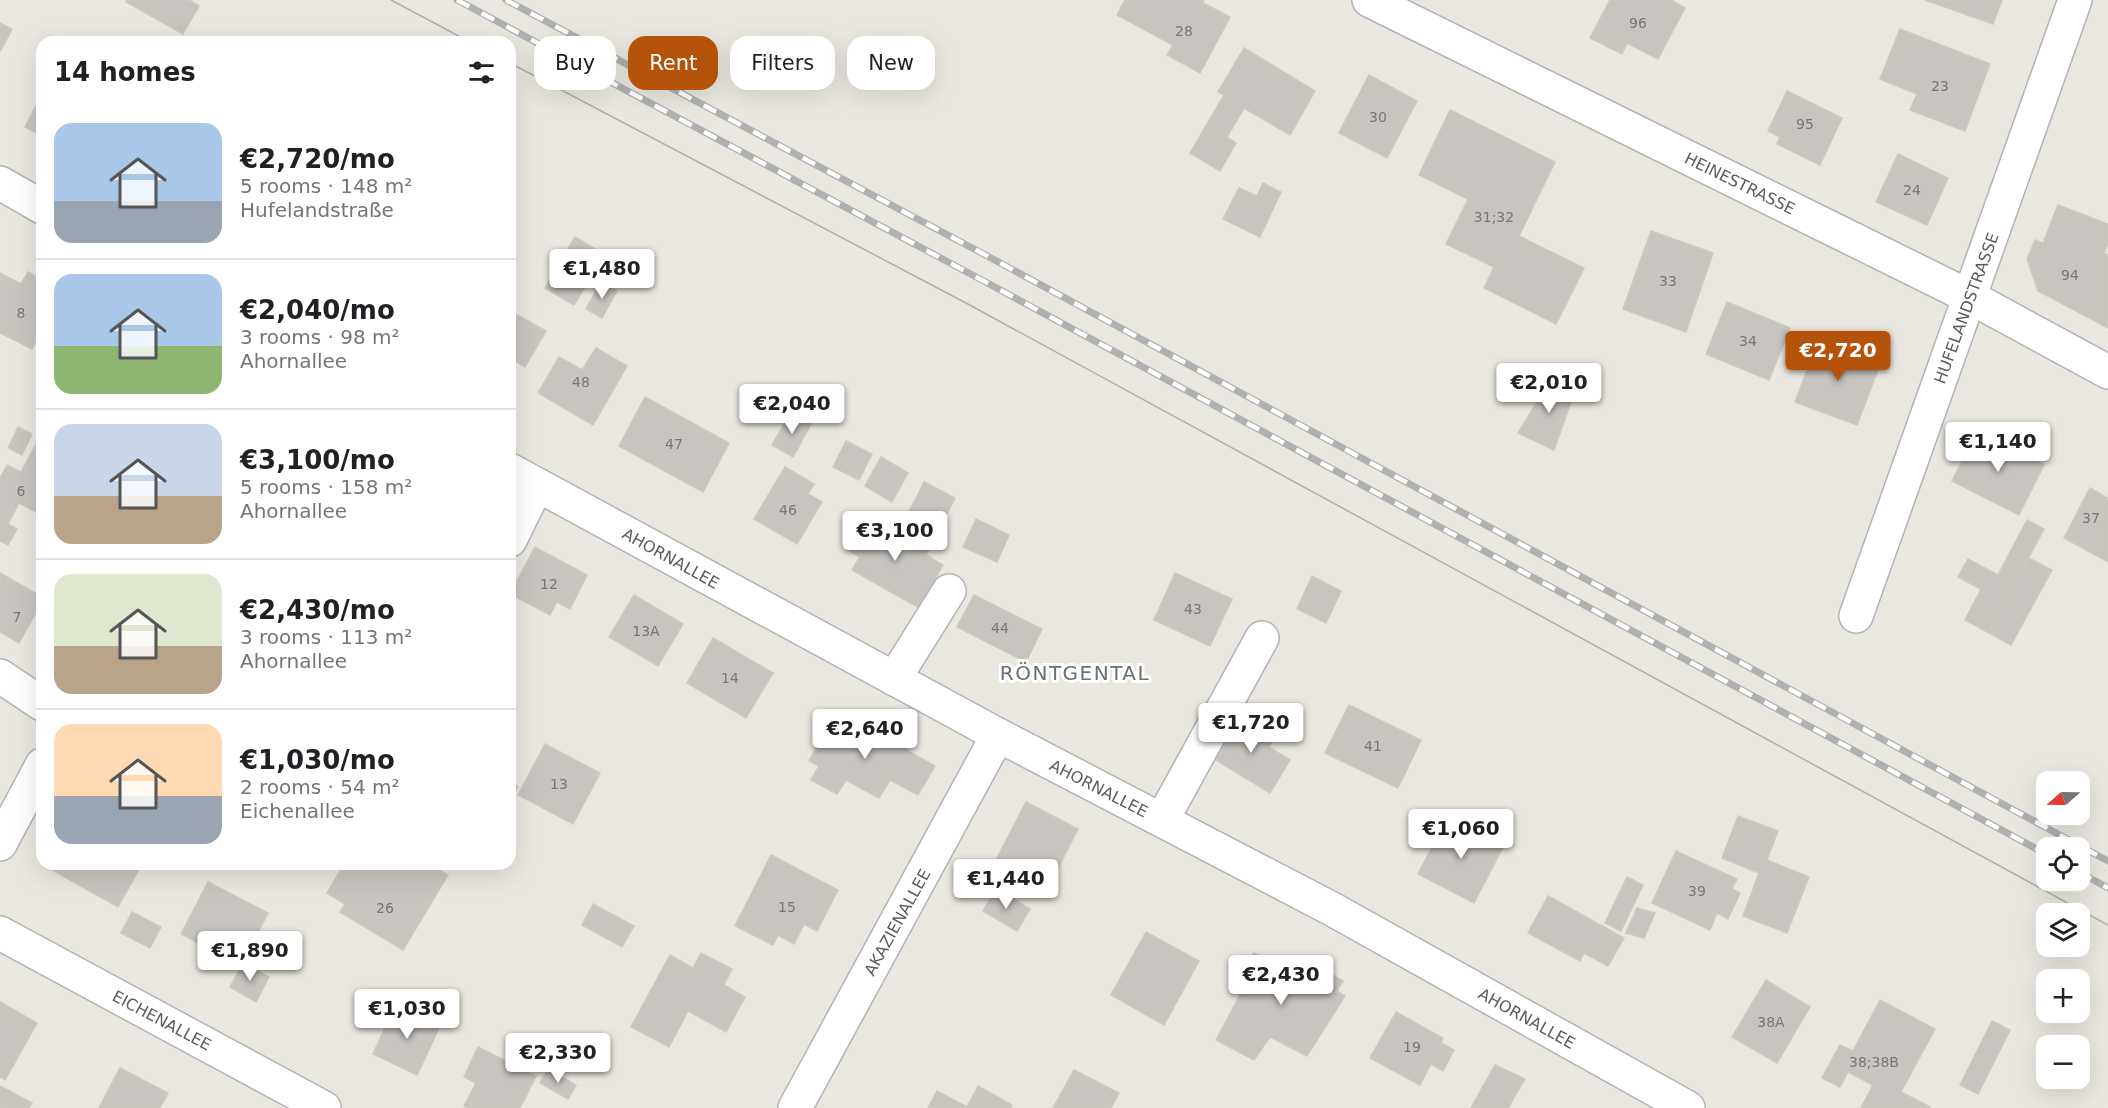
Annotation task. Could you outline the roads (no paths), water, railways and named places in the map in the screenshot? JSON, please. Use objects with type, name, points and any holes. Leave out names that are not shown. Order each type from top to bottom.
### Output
[{"type":"street","name":"HEINESTRASSE","points":[[1370,0],[1970,297],[2108,372]]},
{"type":"street","name":"HUFELANDSTRASSE","points":[[1856,616],[2075,0]]},
{"type":"street","points":[[0,183],[36,204]]},
{"type":"street","points":[[516,511],[523,477]]},
{"type":"street","name":"AHORNALLEE","points":[[523,477],[998,735],[1332,909],[1679,1106]]},
{"type":"street","points":[[894,679],[949,591]]},
{"type":"street","points":[[1162,820],[1262,638]]},
{"type":"street","points":[[0,676],[36,700]]},
{"type":"street","name":"AKAZIENALLEE","points":[[795,1108],[998,735]]},
{"type":"street","points":[[0,844],[36,776]]},
{"type":"street","name":"EICHENALLEE","points":[[0,933],[324,1108]]},
{"type":"tram line","points":[[391,0],[459,36]]},
{"type":"tram line","points":[[516,66],[966,303],[2108,925]]},
{"type":"railway","points":[[457,0],[980,279],[2036,849]]},
{"type":"railway","points":[[506,0],[991,258],[2108,861]]},
{"type":"railway","points":[[2090,878],[2108,888]]},
{"type":"district","name":"RÖNTGENTAL","points":[[1075,673]]}]
